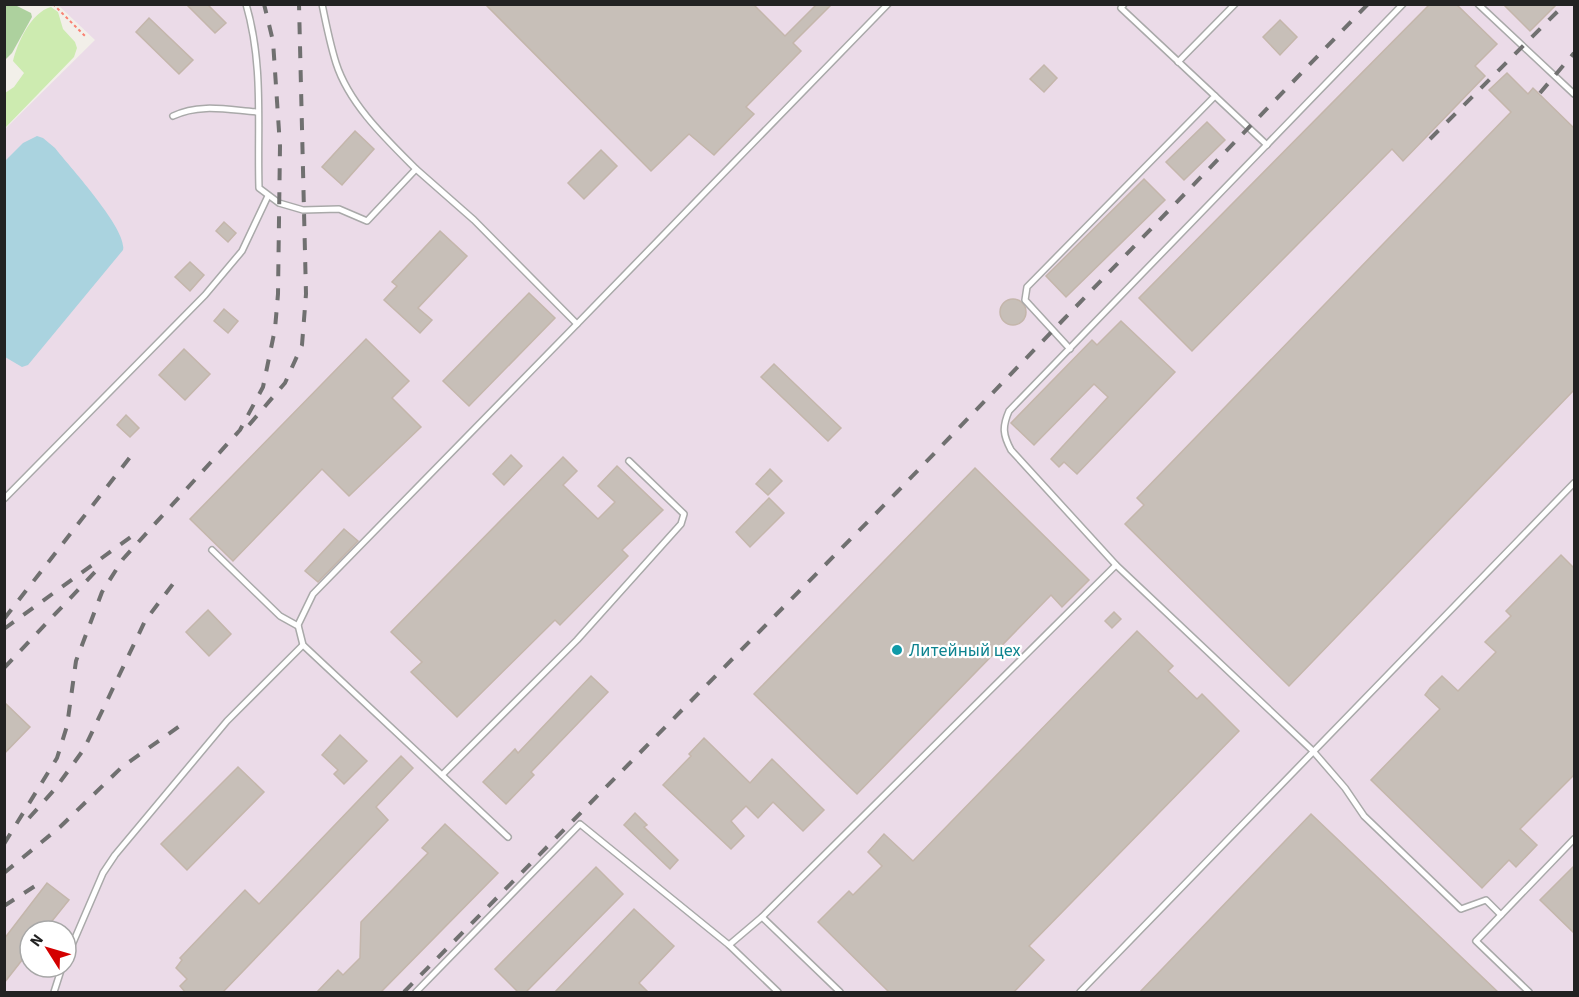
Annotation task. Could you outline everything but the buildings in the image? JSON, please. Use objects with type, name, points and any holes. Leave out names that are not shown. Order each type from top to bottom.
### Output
[{"type":"lane","points":[[246,4],[254,33],[259,69],[259,188],[279,203],[303,210],[339,209],[367,222],[416,169]]},
{"type":"lane","points":[[322,4],[336,64],[351,95],[390,143],[474,220],[577,324]]},
{"type":"lane","points":[[508,837],[303,645],[298,626],[313,594],[888,4]]},
{"type":"lane","points":[[1124,4],[1120,8],[1267,145]]},
{"type":"lane","points":[[1178,62],[1234,4]]},
{"type":"lane","points":[[1403,4],[1009,411],[1004,424],[1004,436],[1025,465],[1116,565],[1313,751],[1345,788],[1364,816],[1461,909],[1486,900],[1501,915]]},
{"type":"lane","points":[[1478,4],[1574,93]]},
{"type":"lane","points":[[1070,349],[1025,300],[1027,286],[1215,96]]},
{"type":"lane","points":[[173,116],[188,109],[202,108],[258,112]]},
{"type":"lane","points":[[4,499],[205,295],[242,251],[268,196]]},
{"type":"lane","points":[[442,775],[577,640],[681,524],[684,514],[628,461]]},
{"type":"lane","points":[[1080,993],[1575,483]]},
{"type":"lane","points":[[213,550],[280,616],[298,626]]},
{"type":"lane","points":[[729,945],[762,917],[1116,565]]},
{"type":"lane","points":[[78,930],[103,873],[115,855],[227,721],[303,645]]},
{"type":"lane","points":[[416,993],[580,824],[729,945],[778,993]]},
{"type":"lane","points":[[1529,993],[1476,941],[1575,839]]},
{"type":"lane","points":[[762,917],[840,993]]},
{"type":"path","points":[[52,4],[86,37]]},
{"type":"shaded area","points":[[58,5],[1574,5],[1574,992],[5,992],[5,129],[95,40]]},
{"type":"green space","points":[[5,4],[15,5],[31,13],[32,17],[12,53],[5,60]]},
{"type":"green space","points":[[51,7],[58,12],[63,29],[75,42],[77,48],[74,57],[5,128],[5,93],[14,87],[24,73],[13,61],[18,46],[31,22],[37,15]]},
{"type":"water","points":[[37,136],[55,148],[96,198],[116,228],[123,250],[28,365],[22,367],[5,357],[5,161],[23,143]]},
{"type":"railway","points":[[4,844],[57,758],[67,726],[76,661],[102,592],[123,559],[240,430],[263,387],[275,329],[278,294],[280,146],[273,41],[264,4]]},
{"type":"railway","points":[[249,425],[285,383],[302,345],[306,294],[299,4]]},
{"type":"railway","points":[[404,992],[897,492],[1368,4]]},
{"type":"railway","points":[[1430,139],[1565,4]]},
{"type":"railway","points":[[1540,93],[1574,53]]},
{"type":"railway","points":[[4,619],[131,456]]},
{"type":"railway","points":[[4,629],[139,531]]},
{"type":"railway","points":[[4,668],[95,572]]},
{"type":"railway","points":[[29,818],[55,789],[84,749],[145,621],[179,576]]},
{"type":"railway","points":[[4,873],[60,827],[122,767],[181,725]]},
{"type":"railway","points":[[4,906],[35,886]]},
{"type":"place","name":"Литейный цех","points":[[897,650]]}]
